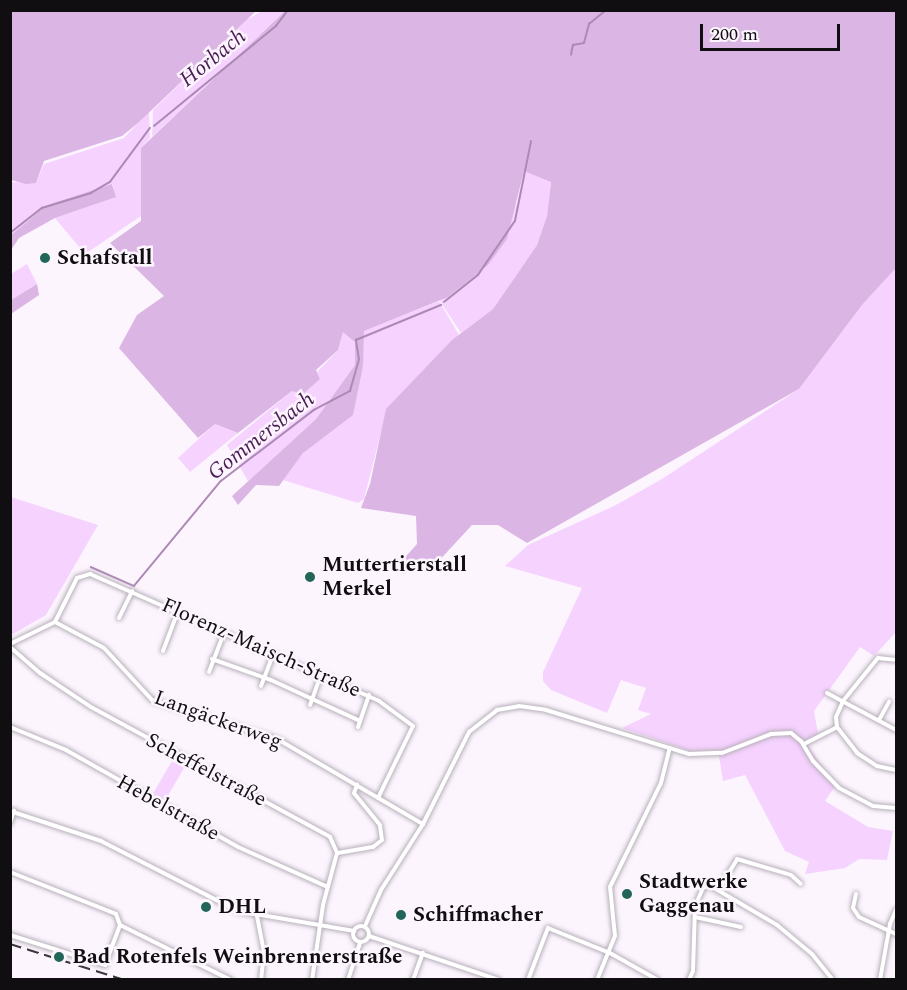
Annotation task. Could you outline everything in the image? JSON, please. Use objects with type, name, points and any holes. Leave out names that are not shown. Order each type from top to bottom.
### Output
[{"type":"street","name":"Florenz-Maisch-Straße","points":[[55,622],[80,574],[90,574],[369,696],[413,726],[378,798]]},
{"type":"street","points":[[119,618],[132,591]]},
{"type":"street","points":[[163,651],[178,611]]},
{"type":"street","points":[[10,645],[55,622]]},
{"type":"street","name":"Langäckerweg","points":[[55,622],[104,648],[152,700],[279,740],[423,824]]},
{"type":"street","points":[[209,672],[212,659],[224,633]]},
{"type":"street","name":"Scheffelstraße","points":[[10,645],[40,673],[91,707],[187,762],[330,837],[337,853]]},
{"type":"street","points":[[261,686],[261,679],[273,654]]},
{"type":"street","points":[[897,660],[878,657],[843,701],[836,717],[837,728],[866,760],[897,770]]},
{"type":"street","points":[[212,659],[358,720]]},
{"type":"street","points":[[310,705],[310,699],[321,675]]},
{"type":"street","points":[[827,693],[897,730]]},
{"type":"street","points":[[358,727],[358,720],[369,696]]},
{"type":"street","points":[[879,720],[889,702]]},
{"type":"street","points":[[10,823],[12,811],[101,841],[226,906],[257,916],[354,931],[365,926],[381,890],[423,824],[469,732],[496,710],[519,706],[546,710],[689,754],[722,753],[781,732],[790,733],[804,744],[824,773],[847,794],[873,806],[897,808]]},
{"type":"street","name":"Hebelstraße","points":[[10,727],[66,750],[238,847],[328,887]]},
{"type":"street","points":[[804,744],[837,728]]},
{"type":"street","points":[[597,980],[610,953],[616,923],[608,893],[661,783],[670,748]]},
{"type":"street","points":[[312,980],[320,924],[337,853],[373,847],[382,840],[380,825],[354,792],[357,785]]},
{"type":"street","points":[[718,890],[737,859],[798,878],[801,884]]},
{"type":"street","points":[[10,872],[116,914],[121,919],[105,965],[10,935]]},
{"type":"street","points":[[689,980],[693,971],[697,900],[706,885],[760,912],[796,940],[833,980]]},
{"type":"street","points":[[856,894],[853,908],[859,917],[897,934]]},
{"type":"street","points":[[880,980],[889,931],[897,910]]},
{"type":"street","points":[[257,916],[264,952],[261,980]]},
{"type":"street","points":[[695,917],[741,927]]},
{"type":"street","points":[[120,925],[231,980]]},
{"type":"street","points":[[365,926],[369,936]]},
{"type":"street","points":[[528,980],[548,928],[610,953],[658,980]]},
{"type":"street","points":[[354,931],[354,938],[360,942]]},
{"type":"street","points":[[348,980],[360,942],[369,936]]},
{"type":"street","points":[[369,936],[500,980]]},
{"type":"street","points":[[413,980],[423,953]]},
{"type":"shaded area","points":[[11,10],[256,11],[122,136],[44,161],[36,183],[26,184],[11,180]]},
{"type":"shaded area","points":[[262,11],[285,11],[152,137],[153,110],[246,20]]},
{"type":"shaded area","points":[[285,11],[896,11],[896,268],[862,305],[799,389],[527,543],[498,525],[472,525],[435,565],[423,565],[403,574],[399,564],[417,544],[416,516],[361,508],[370,484],[386,409],[452,340],[493,309],[537,245],[547,216],[551,182],[524,171],[507,239],[488,265],[448,297],[364,331],[363,366],[353,415],[303,453],[279,486],[256,485],[238,505],[232,496],[316,419],[355,365],[355,342],[343,332],[338,350],[316,370],[320,379],[303,394],[292,391],[238,433],[215,424],[198,438],[119,348],[137,315],[164,296],[110,243],[141,221],[141,148]]},
{"type":"shaded area","points":[[149,111],[150,138],[141,148],[141,216],[85,254],[55,218],[115,197],[113,184],[47,205],[11,235],[11,182],[36,183],[44,164],[124,138]]},
{"type":"shaded area","points":[[524,171],[551,181],[547,216],[537,245],[493,309],[461,333],[440,301],[488,265],[517,203]]},
{"type":"shaded area","points":[[112,184],[116,197],[55,218],[19,238],[11,250],[11,235],[47,205]]},
{"type":"shaded area","points":[[27,264],[37,284],[11,300],[11,274]]},
{"type":"shaded area","points":[[896,268],[896,632],[874,656],[860,647],[814,711],[818,734],[804,741],[836,785],[825,801],[868,827],[893,831],[887,860],[859,859],[845,868],[805,874],[809,862],[785,851],[745,775],[723,781],[718,750],[691,751],[622,728],[651,714],[638,710],[646,688],[621,680],[607,713],[551,690],[543,681],[543,672],[582,588],[505,566],[528,545],[614,506],[662,479],[799,389],[862,305]]},
{"type":"shaded area","points":[[37,284],[39,295],[11,314],[11,300]]},
{"type":"shaded area","points":[[439,301],[459,335],[387,409],[364,499],[358,503],[283,480],[303,453],[324,434],[363,367],[363,331]]},
{"type":"shaded area","points":[[343,331],[355,342],[355,365],[316,419],[248,481],[227,445],[292,391],[320,379],[317,372],[338,350]]},
{"type":"shaded area","points":[[215,424],[238,433],[190,472],[178,458]]},
{"type":"shaded area","points":[[11,497],[98,525],[46,615],[11,635]]},
{"type":"shaded area","points":[[173,759],[185,766],[166,800],[154,793]]},
{"type":"waterway","name":"Horbach","points":[[154,126],[276,26],[288,10]]},
{"type":"waterway","name":"Gommersbach","points":[[571,55],[573,45],[584,43],[589,24],[606,10]]},
{"type":"waterway","name":"Horbach","points":[[10,233],[42,208],[91,193],[110,182],[150,128]]},
{"type":"waterway","name":"Gommersbach","points":[[444,302],[478,275],[515,221],[531,142]]},
{"type":"waterway","name":"Gommersbach","points":[[91,567],[134,586],[221,481],[314,410],[350,391],[359,360],[356,340],[441,305]]},
{"type":"railway","points":[[10,944],[124,980]]},
{"type":"place","name":"Schafstall","points":[[45,258]]},
{"type":"place","name":"Muttertierstall Merkel","points":[[310,577]]},
{"type":"place","name":"Stadtwerke Gaggenau","points":[[627,894]]},
{"type":"place","name":"DHL","points":[[206,907]]},
{"type":"place","name":"Schiffmacher","points":[[401,915]]},
{"type":"place","name":"Bad Rotenfels Weinbrennerstraße","points":[[59,957]]}]
